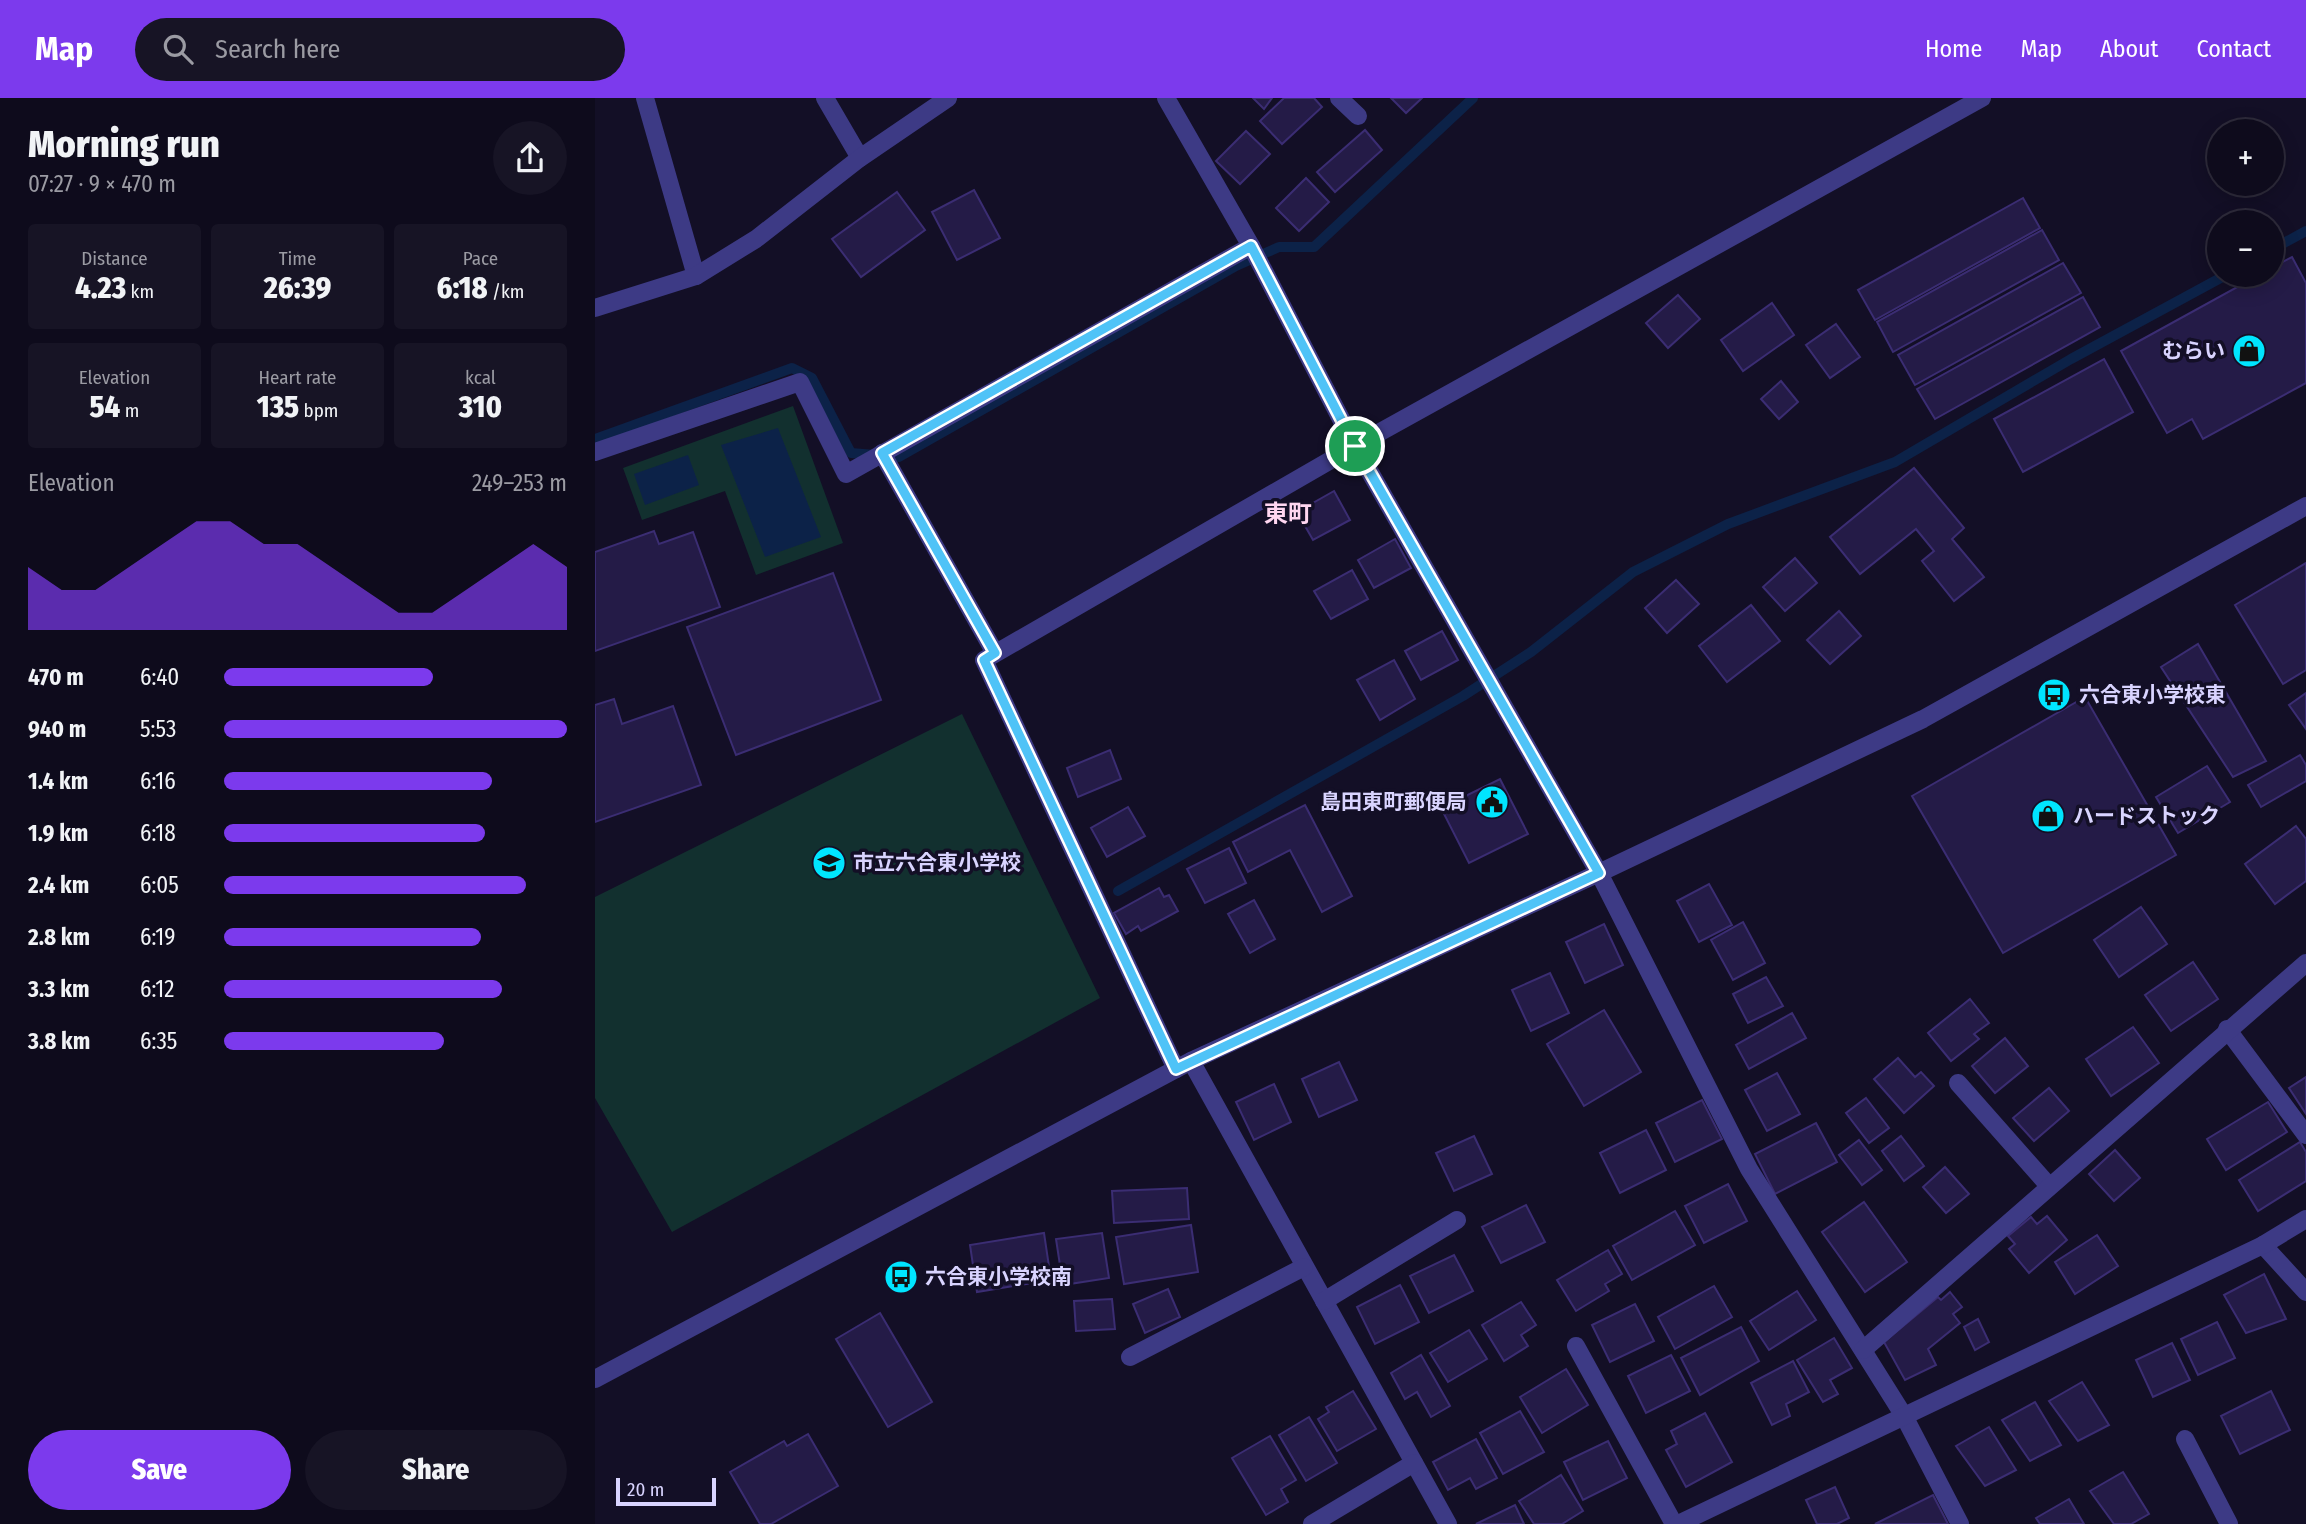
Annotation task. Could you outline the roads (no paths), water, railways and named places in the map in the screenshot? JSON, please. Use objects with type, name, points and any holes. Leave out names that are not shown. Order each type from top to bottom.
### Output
[{"type":"street","points":[[646,98],[697,276]]},
{"type":"street","points":[[825,98],[860,158]]},
{"type":"street","points":[[595,308],[697,276],[756,239],[860,158],[948,98]]},
{"type":"street","points":[[1339,98],[1358,116]]},
{"type":"street","points":[[1448,1524],[1324,1301],[1183,1065],[984,660],[1355,446],[1982,98]]},
{"type":"street","points":[[1173,102],[1355,446],[1599,873],[1749,1169],[1904,1416],[1961,1524]]},
{"type":"street","points":[[595,452],[800,382],[846,474],[1251,246]]},
{"type":"street","points":[[882,453],[995,653]]},
{"type":"street","points":[[595,1379],[1183,1065],[1599,873],[1923,719],[2306,506]]},
{"type":"street","points":[[1863,1350],[2227,1029],[2306,963]]},
{"type":"street","points":[[2227,1029],[2306,1135]]},
{"type":"street","points":[[1958,1083],[2049,1186]]},
{"type":"street","points":[[1576,1346],[1676,1524],[1715,1516],[1904,1416],[2263,1245],[2306,1219]]},
{"type":"street","points":[[1324,1301],[1457,1220]]},
{"type":"street","points":[[2263,1245],[2306,1292]]},
{"type":"street","points":[[1130,1357],[1304,1267]]},
{"type":"street","points":[[2185,1439],[2229,1524]]},
{"type":"street","points":[[1312,1524],[1414,1463]]},
{"type":"water","points":[[778,428],[821,537],[765,557],[721,445]]},
{"type":"water","points":[[688,455],[699,485],[645,505],[634,474]]},
{"type":"waterway","points":[[595,439],[792,368],[812,378],[851,453],[899,457],[1236,266],[1279,247],[1314,247],[1473,98]]},
{"type":"waterway","points":[[2284,243],[2306,231]]},
{"type":"waterway","points":[[1118,891],[1463,696],[1531,652],[1633,572],[1728,524],[1895,462],[2071,359],[2207,285]]},
{"type":"place","name":"むらい","points":[[2249,351]]},
{"type":"place","name":"六合東小学校東","points":[[2054,695]]},
{"type":"place","name":"島田東町郵便局","points":[[1492,802]]},
{"type":"place","name":"ハードストック","points":[[2048,816]]},
{"type":"place","name":"市立六合東小学校","points":[[829,863]]},
{"type":"place","name":"六合東小学校南","points":[[901,1277]]},
{"type":"district","name":"東町","points":[[1288,514]]}]
